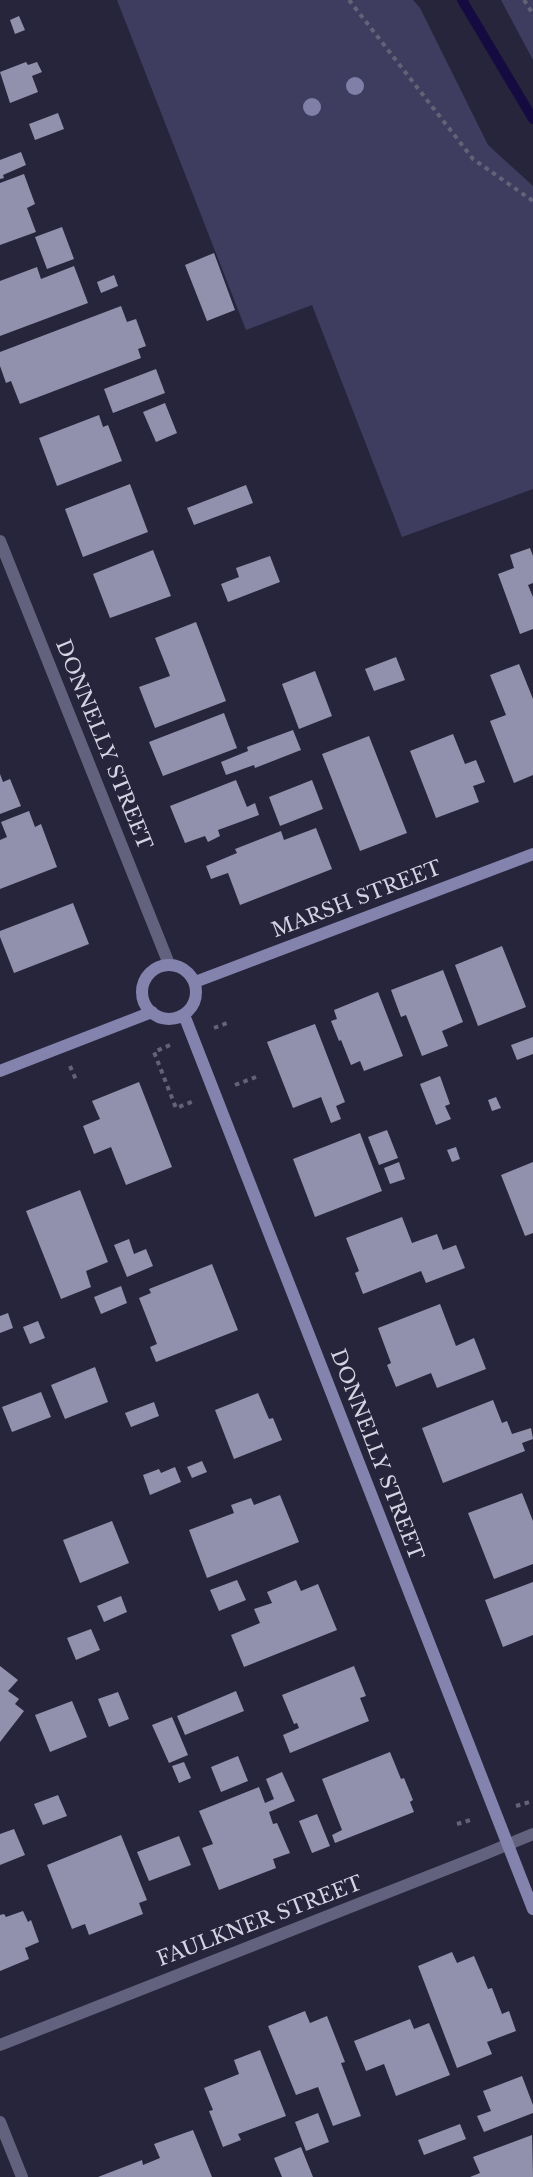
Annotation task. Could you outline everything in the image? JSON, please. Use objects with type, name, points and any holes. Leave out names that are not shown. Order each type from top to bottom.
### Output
[{"type":"street","name":"DONNELLY STREET","points":[[0,541],[169,964]]},
{"type":"street","name":"MARSH STREET","points":[[195,982],[533,854]]},
{"type":"street","points":[[169,964],[184,969],[195,982],[197,991],[195,1001],[184,1015],[176,1018],[167,1018],[152,1012],[143,998],[144,982],[154,969],[169,964]]},
{"type":"street","points":[[0,1071],[152,1012]]},
{"type":"street","name":"DONNELLY STREET","points":[[184,1015],[533,1910]]},
{"type":"street","name":"FAULKNER STREET","points":[[0,2045],[533,1834]]},
{"type":"street","points":[[0,2122],[22,2177]]},
{"type":"path","points":[[349,0],[473,159],[533,201]]},
{"type":"path","points":[[524,0],[533,14]]},
{"type":"path","points":[[154,1052],[176,1108],[184,1105]]},
{"type":"path","points":[[72,1070],[77,1082]]},
{"type":"path","points":[[244,1081],[256,1077]]},
{"type":"shaded area","points":[[117,0],[413,0],[420,8],[488,145],[533,186],[533,489],[402,537],[312,305],[246,330]]},
{"type":"shaded area","points":[[501,0],[533,0],[533,60]]},
{"type":"building","points":[[19,16],[25,30],[15,34],[10,20]]},
{"type":"building","points":[[26,62],[28,65],[37,62],[42,72],[32,76],[38,92],[10,103],[0,72]]},
{"type":"building","points":[[58,113],[64,129],[35,140],[29,124]]},
{"type":"building","points":[[21,152],[26,165],[3,175],[4,178],[0,179],[0,160]]},
{"type":"building","points":[[24,174],[35,204],[27,208],[36,232],[0,245],[0,183]]},
{"type":"building","points":[[62,227],[74,259],[47,269],[35,237]]},
{"type":"building","points":[[214,253],[235,310],[207,321],[185,265]]},
{"type":"building","points":[[74,266],[88,303],[0,336],[0,281],[37,267],[41,279]]},
{"type":"building","points":[[114,275],[118,286],[101,293],[97,282]]},
{"type":"building","points":[[121,306],[127,322],[136,319],[146,346],[138,349],[141,358],[20,404],[11,381],[6,383],[0,366],[0,352]]},
{"type":"building","points":[[156,369],[165,393],[113,413],[104,389]]},
{"type":"building","points":[[165,403],[177,433],[156,442],[143,412]]},
{"type":"building","points":[[99,415],[103,427],[108,425],[122,461],[57,486],[39,438]]},
{"type":"building","points":[[130,484],[148,532],[83,557],[65,509]]},
{"type":"building","points":[[246,485],[253,503],[194,525],[187,508]]},
{"type":"building","points":[[530,548],[533,556],[533,583],[528,585],[533,597],[533,629],[520,634],[498,574],[514,568],[510,555]]},
{"type":"building","points":[[153,550],[171,596],[110,618],[93,574]]},
{"type":"building","points":[[270,556],[280,582],[228,602],[221,584],[239,577],[236,568]]},
{"type":"building","points":[[196,622],[226,701],[155,728],[139,687],[170,676],[155,638]]},
{"type":"building","points":[[396,657],[405,680],[374,691],[365,669]]},
{"type":"building","points":[[519,664],[533,699],[533,775],[514,783],[490,721],[506,715],[490,675]]},
{"type":"building","points":[[315,671],[332,716],[299,729],[282,684]]},
{"type":"building","points":[[224,713],[237,748],[163,776],[149,742]]},
{"type":"building","points":[[293,730],[301,750],[255,768],[254,765],[226,775],[221,762],[248,751],[247,747]]},
{"type":"building","points":[[453,734],[465,764],[476,760],[485,782],[473,786],[479,802],[436,818],[410,751]]},
{"type":"building","points":[[369,736],[407,833],[360,851],[322,754]]},
{"type":"building","points":[[0,774],[3,782],[10,779],[21,806],[0,814]]},
{"type":"building","points":[[236,780],[247,807],[255,803],[259,815],[218,830],[220,836],[208,842],[205,836],[185,843],[170,806]]},
{"type":"building","points":[[312,780],[323,809],[280,826],[269,797]]},
{"type":"building","points":[[29,811],[35,827],[41,824],[57,867],[0,889],[0,840],[7,837],[1,822]]},
{"type":"building","points":[[316,828],[332,869],[240,905],[228,873],[211,879],[206,866],[237,853],[235,849],[281,831],[284,840]]},
{"type":"building","points":[[73,903],[89,944],[14,973],[0,937],[0,931]]},
{"type":"building","points":[[502,946],[526,1007],[478,1026],[455,965]]},
{"type":"building","points":[[443,970],[463,1022],[442,1031],[448,1046],[422,1056],[406,1015],[401,1017],[391,990]]},
{"type":"building","points":[[378,992],[403,1056],[364,1071],[360,1061],[351,1065],[331,1021],[337,1019],[334,1010]]},
{"type":"building","points":[[315,1024],[345,1102],[336,1106],[341,1119],[331,1123],[321,1097],[293,1108],[267,1042]]},
{"type":"building","points":[[533,1037],[533,1054],[517,1060],[511,1045]]},
{"type":"building","points":[[440,1076],[450,1104],[445,1106],[451,1119],[436,1125],[420,1084]]},
{"type":"building","points":[[139,1082],[172,1167],[126,1185],[111,1147],[94,1154],[83,1126],[100,1119],[92,1101]]},
{"type":"building","points":[[496,1097],[501,1108],[492,1111],[488,1100]]},
{"type":"building","points":[[387,1130],[398,1158],[379,1165],[368,1137]]},
{"type":"building","points":[[360,1133],[382,1191],[315,1217],[293,1159]]},
{"type":"building","points":[[456,1147],[460,1159],[452,1162],[447,1150]]},
{"type":"building","points":[[399,1162],[405,1179],[390,1184],[384,1168]]},
{"type":"building","points":[[533,1162],[533,1233],[525,1236],[501,1175]]},
{"type":"building","points":[[80,1190],[108,1262],[86,1271],[91,1287],[61,1299],[26,1211]]},
{"type":"building","points":[[402,1217],[412,1243],[437,1234],[443,1250],[456,1245],[465,1268],[426,1283],[421,1271],[363,1294],[355,1273],[359,1271],[346,1238]]},
{"type":"building","points":[[129,1239],[134,1254],[146,1249],[153,1266],[127,1277],[114,1245]]},
{"type":"building","points":[[212,1264],[238,1330],[156,1362],[150,1347],[157,1344],[139,1298],[151,1293],[149,1289]]},
{"type":"building","points":[[121,1286],[127,1303],[101,1314],[94,1297]]},
{"type":"building","points":[[440,1304],[456,1346],[474,1338],[486,1369],[437,1388],[431,1373],[396,1387],[387,1365],[391,1363],[378,1328]]},
{"type":"building","points":[[8,1313],[13,1328],[0,1333],[0,1316]]},
{"type":"building","points":[[38,1321],[45,1338],[30,1344],[23,1327]]},
{"type":"building","points":[[95,1367],[108,1402],[65,1419],[51,1385]]},
{"type":"building","points":[[41,1392],[51,1417],[12,1432],[2,1407]]},
{"type":"building","points":[[258,1393],[269,1419],[273,1418],[282,1440],[234,1459],[215,1410]]},
{"type":"building","points":[[493,1400],[502,1423],[507,1421],[512,1434],[531,1428],[533,1439],[522,1443],[525,1451],[443,1483],[422,1428]]},
{"type":"building","points":[[154,1402],[159,1416],[131,1427],[125,1413]]},
{"type":"building","points":[[202,1461],[207,1472],[192,1478],[187,1467]]},
{"type":"building","points":[[175,1467],[181,1482],[150,1495],[143,1475],[159,1469],[161,1473]]},
{"type":"building","points":[[522,1493],[533,1521],[533,1564],[494,1579],[468,1513]]},
{"type":"building","points":[[280,1495],[299,1542],[207,1578],[189,1530],[234,1513],[231,1505],[251,1498],[254,1505]]},
{"type":"building","points":[[112,1521],[129,1563],[80,1583],[63,1540]]},
{"type":"building","points":[[237,1580],[246,1600],[219,1611],[210,1590]]},
{"type":"building","points":[[296,1580],[301,1591],[318,1584],[337,1630],[244,1667],[231,1635],[260,1623],[254,1609],[272,1603],[267,1592]]},
{"type":"building","points":[[533,1582],[533,1635],[503,1647],[485,1600]]},
{"type":"building","points":[[121,1596],[127,1612],[104,1622],[97,1606]]},
{"type":"building","points":[[91,1629],[100,1650],[76,1660],[67,1638]]},
{"type":"building","points":[[0,1666],[18,1680],[8,1691],[19,1699],[15,1704],[24,1711],[0,1742]]},
{"type":"building","points":[[354,1666],[366,1696],[360,1698],[369,1721],[290,1753],[283,1735],[299,1728],[297,1723],[294,1724],[282,1695]]},
{"type":"building","points":[[236,1691],[244,1711],[185,1735],[177,1716]]},
{"type":"building","points":[[118,1692],[129,1719],[109,1727],[98,1699]]},
{"type":"building","points":[[72,1701],[87,1737],[50,1752],[35,1715]]},
{"type":"building","points":[[172,1717],[188,1755],[169,1763],[152,1725]]},
{"type":"building","points":[[390,1752],[413,1800],[410,1802],[414,1812],[335,1843],[332,1835],[342,1830],[322,1779]]},
{"type":"building","points":[[238,1756],[248,1781],[221,1792],[211,1767]]},
{"type":"building","points":[[184,1762],[191,1778],[179,1783],[172,1766]]},
{"type":"building","points":[[282,1772],[295,1801],[269,1812],[273,1824],[277,1823],[290,1853],[273,1859],[276,1868],[219,1890],[202,1848],[213,1844],[199,1811],[259,1787],[265,1803],[274,1799],[266,1779]]},
{"type":"building","points":[[58,1795],[67,1816],[43,1825],[34,1804]]},
{"type":"building","points":[[317,1814],[330,1846],[312,1853],[299,1821]]},
{"type":"building","points":[[14,1829],[25,1855],[0,1865],[0,1834]]},
{"type":"building","points":[[121,1835],[147,1900],[139,1903],[143,1914],[89,1935],[85,1924],[72,1929],[47,1865]]},
{"type":"building","points":[[179,1836],[191,1865],[149,1881],[137,1852]]},
{"type":"building","points":[[23,1911],[28,1922],[31,1920],[39,1942],[25,1948],[29,1959],[0,1971],[0,1915],[4,1914],[6,1917]]},
{"type":"building","points":[[452,1952],[457,1963],[474,1956],[488,1989],[492,1988],[502,2014],[509,2011],[516,2031],[487,2042],[492,2054],[457,2068],[418,1966]]},
{"type":"building","points":[[305,2011],[310,2023],[327,2016],[345,2062],[341,2063],[361,2116],[333,2126],[318,2087],[296,2095],[268,2026]]},
{"type":"building","points":[[410,2019],[414,2029],[429,2023],[450,2075],[396,2096],[384,2064],[366,2071],[354,2041]]},
{"type":"building","points":[[260,2050],[286,2116],[238,2134],[241,2140],[223,2147],[209,2111],[213,2110],[204,2088],[239,2074],[234,2060]]},
{"type":"building","points":[[522,2076],[533,2105],[533,2113],[484,2132],[477,2116],[491,2111],[483,2091]]},
{"type":"building","points":[[318,2113],[329,2142],[306,2151],[295,2122]]},
{"type":"building","points":[[460,2124],[466,2139],[424,2155],[418,2140]]},
{"type":"building","points":[[193,2130],[212,2177],[98,2177],[142,2160],[143,2165],[160,2158],[154,2144]]},
{"type":"building","points":[[532,2135],[533,2177],[470,2177],[480,2173],[473,2157]]},
{"type":"building","points":[[301,2147],[313,2177],[282,2177],[274,2158]]},
{"type":"waterway","points":[[462,0],[533,119]]}]
